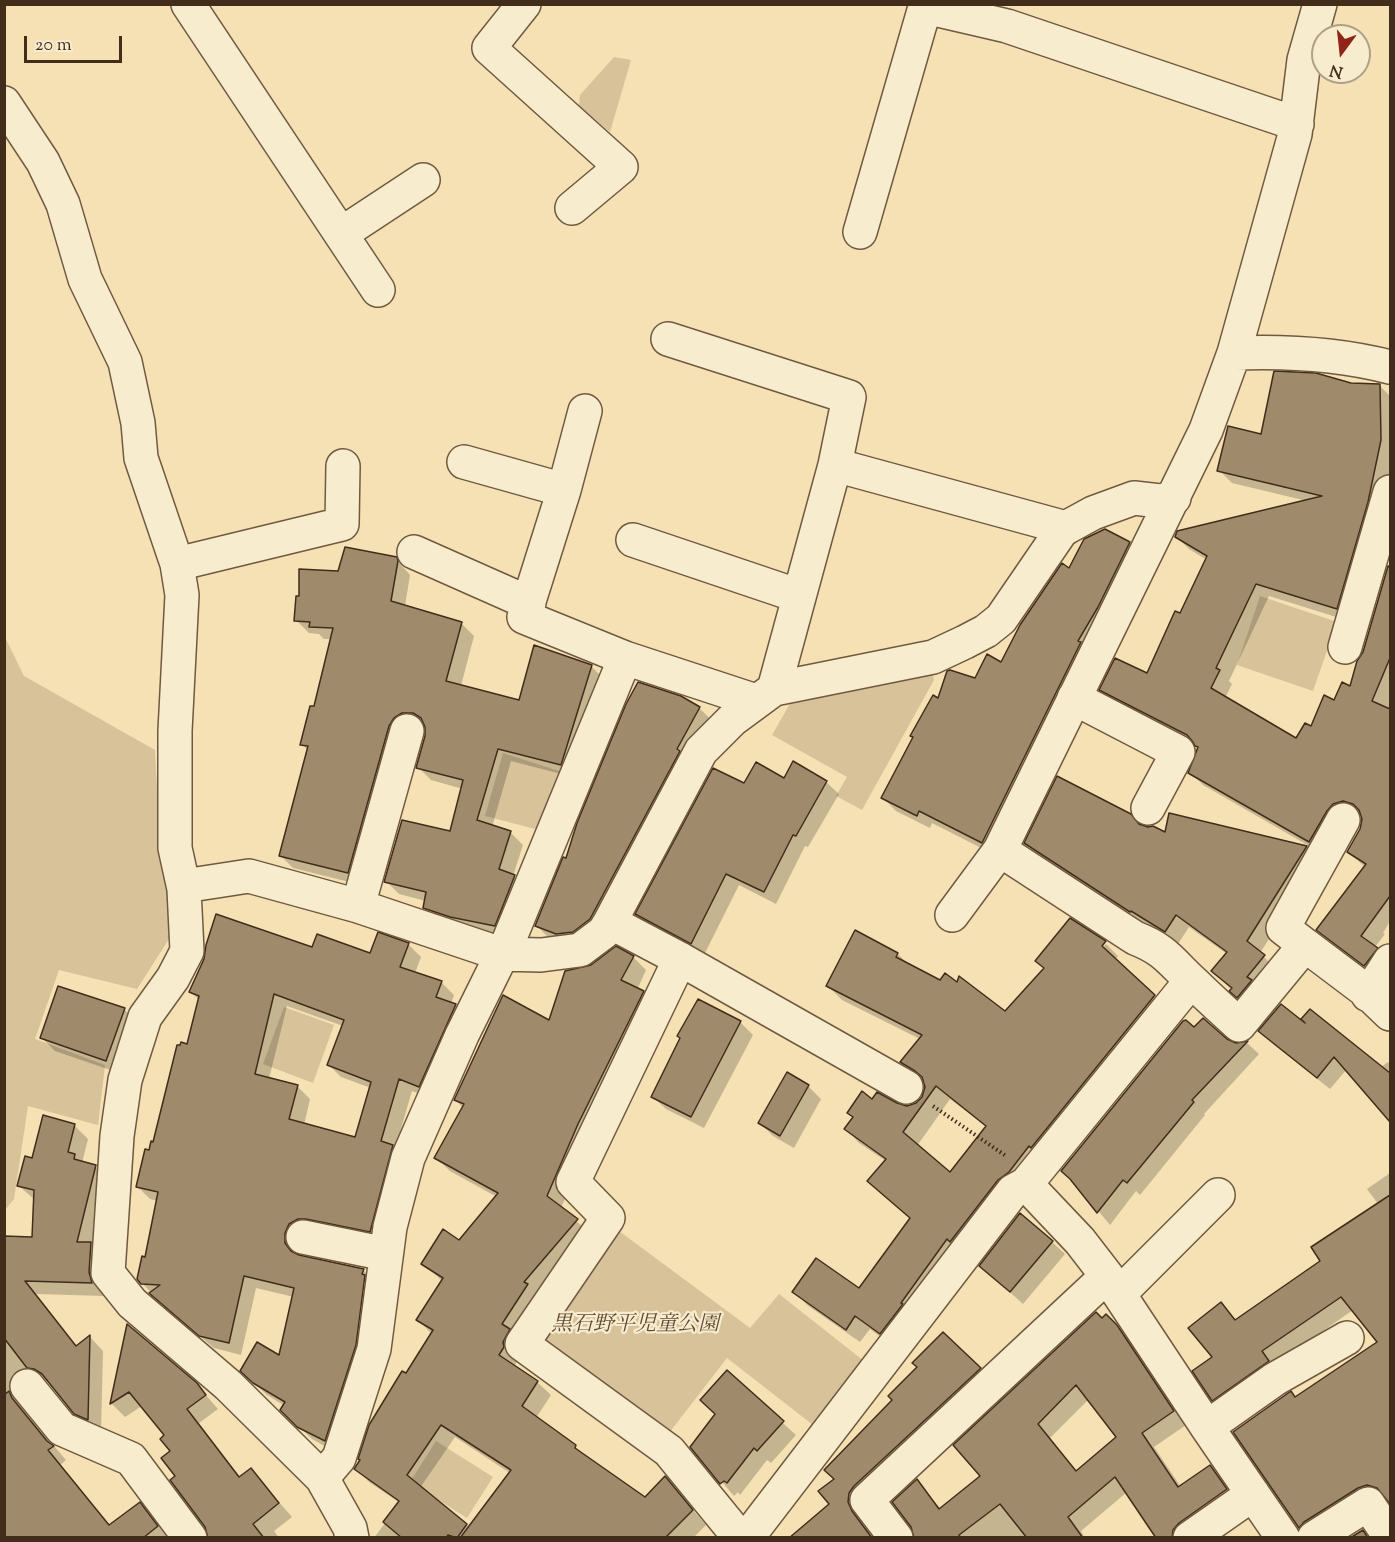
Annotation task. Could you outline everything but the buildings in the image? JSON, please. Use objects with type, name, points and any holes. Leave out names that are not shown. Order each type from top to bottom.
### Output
[{"type":"street","points":[[188,4],[378,290]]},
{"type":"street","points":[[524,4],[489,48],[621,167],[572,208]]},
{"type":"street","points":[[952,915],[1000,850],[1206,430],[1234,353],[1297,124],[1304,60],[1320,4]]},
{"type":"street","points":[[860,232],[919,6],[1007,26],[1297,124]]},
{"type":"street","points":[[4,103],[43,162],[63,204],[85,279],[125,362],[138,423],[141,458],[177,564],[182,595],[176,731],[175,848],[183,885],[187,951],[173,978],[145,1017],[125,1080],[117,1136],[108,1273],[132,1303],[228,1385],[322,1478],[350,1528],[352,1538]]},
{"type":"street","points":[[341,234],[423,180]]},
{"type":"street","points":[[668,339],[849,397],[835,465],[799,596],[765,695]]},
{"type":"street","points":[[1234,353],[1282,352],[1366,361],[1390,368]]},
{"type":"street","points":[[585,411],[564,490],[524,616],[625,658],[765,695]]},
{"type":"street","points":[[464,462],[564,490]]},
{"type":"street","points":[[835,465],[1066,528]]},
{"type":"street","points":[[177,564],[342,525],[343,466]]},
{"type":"street","points":[[1345,647],[1390,492]]},
{"type":"street","points":[[183,885],[249,876],[358,906],[501,954],[541,955],[580,950],[604,932],[701,751],[732,720],[765,695],[933,657],[986,631],[1000,619],[1066,528],[1093,513],[1134,498],[1160,501],[1174,498]]},
{"type":"street","points":[[633,540],[799,596]]},
{"type":"street","points":[[414,552],[529,603]]},
{"type":"street","points":[[322,1478],[339,1458],[374,1349],[390,1227],[408,1158],[432,1099],[509,940],[625,658]]},
{"type":"street","points":[[1074,698],[1178,752],[1148,808]]},
{"type":"street","points":[[358,906],[406,731]]},
{"type":"street","points":[[1343,820],[1283,927],[1366,991],[1379,1005]]},
{"type":"street","points":[[1000,850],[1135,938],[1150,944],[1171,958],[1191,981],[1239,1025],[1305,945]]},
{"type":"street","points":[[610,922],[680,959],[906,1088]]},
{"type":"street","points":[[680,959],[573,1182],[608,1218],[522,1344],[669,1451],[740,1538]]},
{"type":"street","points":[[1379,1005],[1390,961]]},
{"type":"street","points":[[747,1538],[1013,1191],[1030,1180],[1191,981]]},
{"type":"street","points":[[1030,1180],[1114,1285],[1282,1538]]},
{"type":"street","points":[[896,1538],[867,1500],[1218,1195]]},
{"type":"street","points":[[303,1237],[386,1254]]},
{"type":"street","points":[[1207,1426],[1275,1379],[1347,1338]]},
{"type":"street","points":[[27,1386],[62,1429],[131,1459],[190,1538]]},
{"type":"street","points":[[1190,1538],[1253,1494]]},
{"type":"street","points":[[1314,1538],[1368,1504],[1390,1537]]},
{"type":"path","points":[[906,1088],[1030,1180]]},
{"type":"green space","points":[[614,57],[631,60],[610,132],[579,106],[580,95]]},
{"type":"green space","points":[[1260,596],[1337,622],[1313,691],[1237,665]]},
{"type":"green space","points":[[4,635],[24,676],[155,750],[161,867],[169,896],[169,939],[137,989],[59,970],[35,1039],[105,1065],[98,1125],[28,1106],[14,1199],[5,1210]]},
{"type":"green space","points":[[931,668],[934,680],[862,810],[836,796],[847,777],[772,735],[791,702]]},
{"type":"green space","points":[[503,753],[565,773],[543,831],[485,816]]},
{"type":"green space","points":[[284,1007],[334,1025],[313,1083],[263,1064]]},
{"type":"green space","name":"黒石野平児童公園","points":[[615,1228],[750,1328],[779,1294],[864,1361],[813,1425],[727,1358],[669,1433],[541,1342]]},
{"type":"green space","points":[[436,1441],[493,1477],[467,1518],[410,1482]]}]
